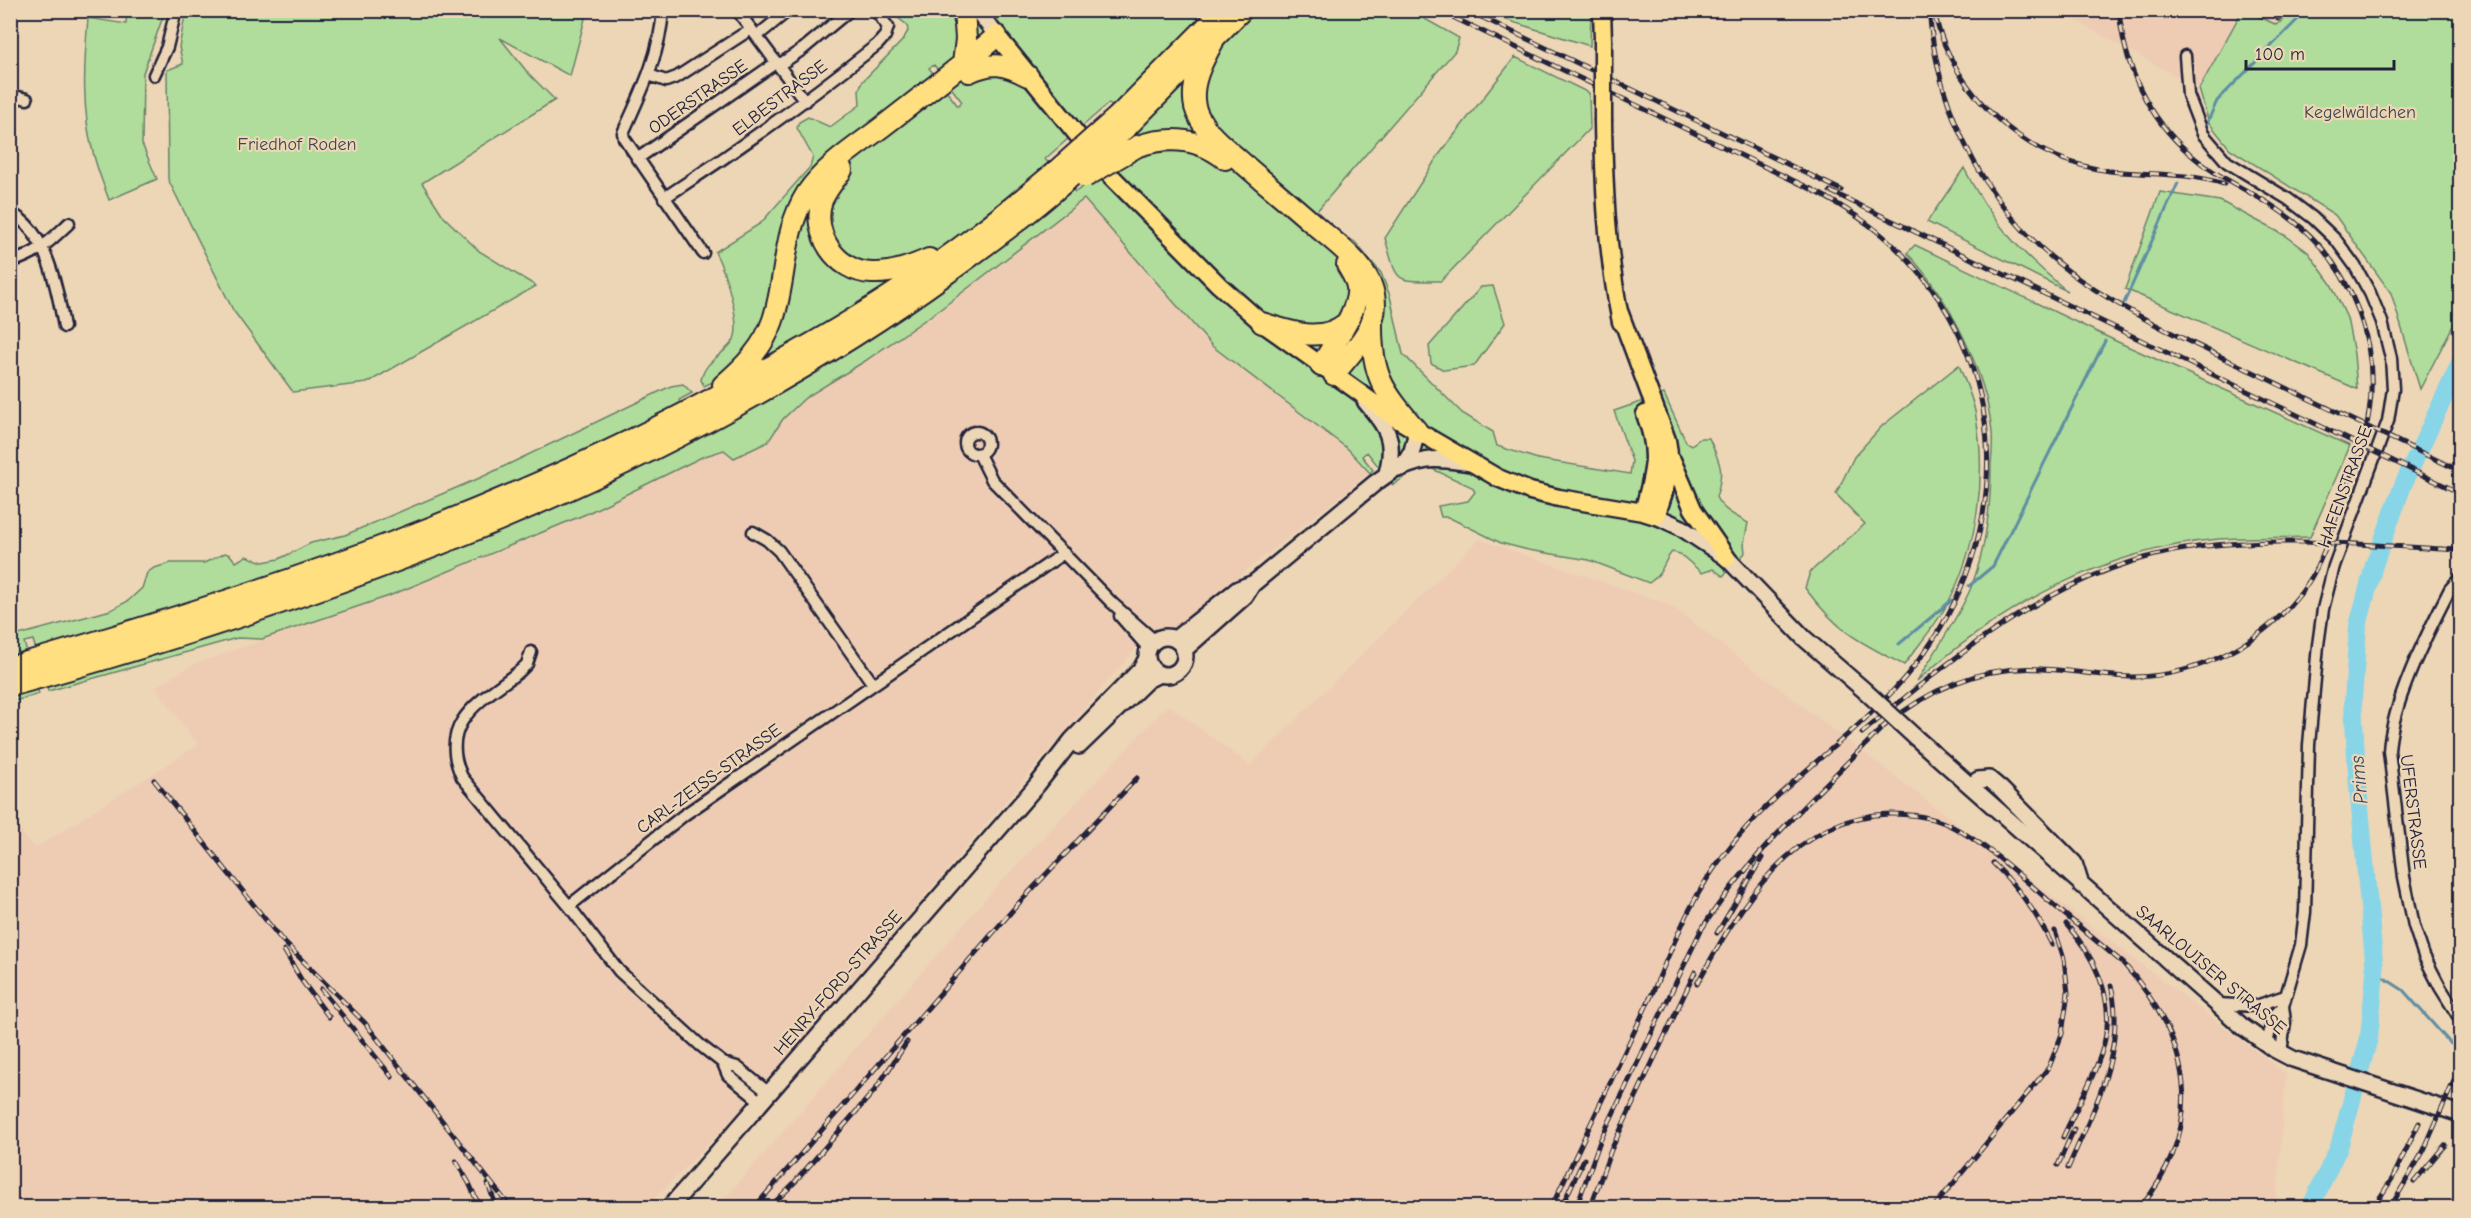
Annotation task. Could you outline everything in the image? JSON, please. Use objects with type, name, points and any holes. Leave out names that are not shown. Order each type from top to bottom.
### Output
[{"type":"highway","points":[[964,10],[966,68]]},
{"type":"highway","points":[[1123,121],[1223,10]]},
{"type":"highway","points":[[724,397],[852,337],[918,294],[1043,201],[1123,121],[1213,42],[1242,10]]},
{"type":"highway","points":[[982,231],[914,266],[894,272],[870,273],[854,269],[833,255],[821,231],[819,215],[822,201],[831,183],[845,166],[1001,41]]},
{"type":"highway","points":[[1213,42],[1201,65],[1194,92],[1195,106],[1200,119],[1218,142],[1351,256],[1360,267],[1373,292],[1375,306],[1372,320],[1373,356],[1382,385],[1391,401],[1417,431]]},
{"type":"highway","points":[[724,397],[763,342],[772,322],[778,303],[790,231],[808,191],[840,159],[966,68],[990,64],[1001,65],[1028,76]]},
{"type":"highway","points":[[10,686],[163,640],[357,575],[510,515],[592,478],[843,325],[982,231],[1064,179],[1153,141],[1181,139],[1205,147],[1223,158],[1290,213],[1347,266],[1354,277],[1357,288],[1355,302],[1327,370]]},
{"type":"highway","points":[[1327,370],[1362,338],[1372,320]]},
{"type":"highway","points":[[1262,323],[1317,335],[1336,331],[1345,324]]},
{"type":"highway","points":[[10,667],[163,623],[350,560],[513,495],[648,433],[689,417]]},
{"type":"main road","points":[[1602,10],[1606,220],[1619,311],[1632,371],[1652,434],[1655,452],[1649,514]]},
{"type":"main road","points":[[1001,41],[1109,174],[1219,285],[1262,323],[1360,394],[1417,431],[1498,478],[1530,491],[1582,503],[1649,514]]},
{"type":"main road","points":[[1619,311],[1667,440],[1671,457],[1693,509],[1727,558]]},
{"type":"main road","points":[[1649,514],[1670,475],[1671,457]]},
{"type":"street","points":[[154,75],[167,47],[176,10]]},
{"type":"street","points":[[663,10],[660,39],[649,75],[624,133],[624,138],[702,253]]},
{"type":"street","points":[[737,10],[805,102]]},
{"type":"street","points":[[649,75],[666,81],[676,77],[789,10]]},
{"type":"street","name":"ODERSTRASSE","points":[[638,159],[803,49],[850,10]]},
{"type":"street","name":"ELBESTRASSE","points":[[664,198],[805,102],[885,36],[888,27],[875,10]]},
{"type":"street","points":[[977,10],[1001,41]]},
{"type":"street","name":"HAFENSTRASSE","points":[[2185,56],[2188,95],[2203,134],[2227,162],[2288,199],[2336,240],[2355,266],[2370,293],[2382,322],[2391,358],[2393,389],[2388,420],[2334,566],[2323,609],[2309,745],[2306,912],[2301,945],[2284,1001],[2273,1017],[2267,1044]]},
{"type":"street","points":[[10,95],[27,99]]},
{"type":"street","points":[[10,213],[18,218],[43,248],[54,280],[64,327]]},
{"type":"street","points":[[10,262],[34,254],[69,223]]},
{"type":"street","points":[[1360,394],[1379,418],[1389,436],[1391,455],[1387,473]]},
{"type":"street","points":[[1179,644],[1238,589],[1254,582],[1387,473],[1406,461],[1412,451],[1417,431]]},
{"type":"street","points":[[979,454],[992,480],[1112,603],[1151,650],[1151,668],[1159,674],[1169,675],[1178,671],[1185,661],[1179,644],[1165,638],[1151,650]]},
{"type":"street","points":[[1387,473],[1424,459],[1472,464]]},
{"type":"street","name":"SAARLOUISER STRASSE","points":[[1649,514],[1680,527],[1727,558],[1804,638],[2081,886],[2217,1004],[2267,1044],[2302,1062],[2460,1114]]},
{"type":"street","points":[[753,532],[767,540],[779,551],[873,684]]},
{"type":"street","name":"CARL-ZEISS-STRASSE","points":[[569,906],[684,815],[1064,553]]},
{"type":"street","name":"UFERSTRASSE","points":[[2460,578],[2450,588],[2401,697],[2390,731],[2388,751],[2404,877],[2414,926],[2424,956],[2460,1019]]},
{"type":"street","name":"HENRY-FORD-STRASSE","points":[[669,1208],[1037,785],[1072,740],[1141,669],[1151,650]]},
{"type":"street","points":[[531,652],[527,663],[521,670],[460,721],[456,728],[454,755],[466,784],[569,906],[619,971],[723,1063],[728,1075],[765,1097]]},
{"type":"street","name":"HENRY-FORD-STRASSE","points":[[1037,785],[1147,681],[1159,674]]},
{"type":"street","points":[[2217,1004],[2256,1006],[2284,1001]]},
{"type":"street","name":"HAFENSTRASSE","points":[[2281,1053],[2285,1022],[2284,1001]]},
{"type":"shaded area","points":[[2058,11],[2242,11],[2199,89]]},
{"type":"shaded area","points":[[2247,11],[2292,11],[2277,25]]},
{"type":"shaded area","points":[[1084,199],[1212,346],[1348,449],[1370,473],[1172,629],[1152,634],[1137,647],[744,1108],[646,1207],[11,1207],[10,817],[35,848],[198,745],[155,687],[194,664],[389,596],[586,514],[702,457],[724,450],[767,442],[783,419],[805,398],[865,361],[942,308]]},
{"type":"shaded area","points":[[1479,539],[1670,605],[2286,1074],[2276,1207],[717,1207],[996,887],[1168,705],[1250,765]]},
{"type":"green space","points":[[1409,10],[1459,38],[1455,51],[1316,212],[1346,240],[1350,239],[1355,242],[1381,273],[1390,296],[1403,354],[1462,413],[1493,432],[1497,446],[1538,459],[1630,474],[1632,461],[1614,411],[1664,394],[1686,442],[1691,445],[1701,438],[1709,438],[1721,473],[1716,497],[1726,509],[1748,523],[1744,543],[1745,553],[1723,576],[1713,569],[1702,573],[1680,554],[1672,552],[1661,571],[1649,583],[1589,560],[1501,543],[1448,517],[1441,517],[1438,506],[1468,501],[1475,492],[1472,487],[1428,467],[1415,470],[1393,485],[1367,452],[1362,456],[1373,470],[1370,473],[1348,449],[1212,346],[1084,199],[942,308],[865,361],[805,398],[783,419],[768,442],[734,458],[724,450],[702,457],[586,514],[389,596],[262,639],[237,638],[48,691],[33,640],[24,642],[39,694],[11,702],[11,637],[111,610],[128,601],[142,588],[147,573],[154,568],[171,563],[204,563],[225,553],[236,562],[246,556],[263,562],[279,559],[311,543],[345,535],[482,477],[671,386],[683,384],[692,393],[679,400],[700,436],[735,417],[715,381],[704,386],[701,380],[710,363],[733,341],[735,333],[736,323],[731,297],[715,252],[761,223],[810,167],[813,157],[797,128],[799,122],[808,117],[830,127],[860,105],[859,90],[862,82],[902,41],[908,31],[907,25],[889,11]],"holes":[[[934,65],[962,102],[958,106],[929,68]],[[1109,103],[1128,126],[1138,146],[1119,164],[1075,192],[1045,159]]]},
{"type":"green space","points":[[127,11],[165,11],[143,73],[142,144],[157,179],[109,200],[90,139],[85,105],[88,18],[126,24]]},
{"type":"green space","name":"Friedhof Roden","points":[[186,11],[587,11],[570,76],[500,38],[528,73],[555,100],[422,183],[444,217],[479,251],[536,286],[367,383],[293,392],[233,310],[168,179],[167,70],[183,64],[179,47]]},
{"type":"green space","points":[[1486,11],[1591,11],[1590,46],[1503,19]]},
{"type":"green space","name":"Kegelwäldchen","points":[[2242,11],[2247,11],[2277,25],[2292,11],[2460,11],[2460,312],[2420,389],[2391,293],[2335,215],[2230,149],[2209,123],[2199,89]]},
{"type":"green space","points":[[1515,57],[1589,93],[1590,128],[1441,281],[1414,281],[1400,277],[1392,264],[1385,238],[1438,156]]},
{"type":"green space","points":[[1964,168],[1985,204],[2008,236],[2067,291],[1927,222]]},
{"type":"green space","points":[[2160,192],[2220,201],[2286,236],[2308,252],[2331,284],[2347,318],[2354,354],[2357,389],[2125,289]]},
{"type":"green space","points":[[1915,245],[2120,343],[2350,446],[2310,537],[2219,539],[2177,545],[2136,555],[2095,569],[2019,606],[1949,654],[1917,681],[1970,590],[1980,559],[1989,512],[1992,432],[1982,384],[1974,360],[1951,313],[1907,253]]},
{"type":"green space","points":[[1493,286],[1505,323],[1474,366],[1444,370],[1431,363],[1429,346],[1481,287]]},
{"type":"green space","points":[[1959,365],[1973,404],[1979,440],[1980,488],[1973,535],[1959,580],[1949,601],[1904,665],[1849,634],[1827,615],[1805,588],[1810,572],[1865,524],[1836,494],[1854,457],[1882,426]]},
{"type":"waterway","points":[[2207,123],[2217,101],[2307,10]]},
{"type":"waterway","points":[[2124,303],[2178,183]]},
{"type":"waterway","points":[[1969,586],[1993,566],[2105,341]]},
{"type":"waterway","name":"Prims","points":[[2310,1208],[2339,1147],[2369,1038],[2375,972],[2357,775],[2353,701],[2358,626],[2374,565],[2403,485],[2460,363]]},
{"type":"waterway","points":[[1899,644],[1952,600]]},
{"type":"waterway","points":[[2375,972],[2403,990],[2451,1044]]},
{"type":"railway","points":[[1438,10],[1811,189],[1865,222],[1894,246],[1934,292],[1962,342],[1980,395],[1987,451],[1984,506],[1971,562],[1948,615],[1915,665],[1893,691],[1747,826],[1726,852],[1691,906],[1648,1003]]},
{"type":"railway","points":[[1467,10],[1841,190]]},
{"type":"railway","points":[[1929,10],[1934,50],[1957,126],[1974,161],[1995,195],[2019,226],[2047,254],[2099,292],[2164,329],[2460,471]]},
{"type":"railway","points":[[1576,1208],[1600,1141],[1701,930],[1764,849],[1810,799],[1883,727],[1919,701],[1938,691],[1957,682],[1998,671],[2042,669],[2135,677],[2159,675],[2205,663],[2248,641],[2267,627],[2301,593],[2319,563],[2364,437],[2370,404],[2371,372],[2367,340],[2358,309],[2344,280],[2326,253],[2304,230],[2277,209],[2199,161],[2174,139],[2161,123],[2140,89],[2132,70],[2119,10]]},
{"type":"railway","points":[[2269,14],[2271,10]]},
{"type":"railway","points":[[2278,19],[2283,10]]},
{"type":"railway","points":[[1935,16],[1945,46],[1959,73],[1977,98],[2023,139],[2050,154],[2079,165],[2110,171],[2196,177],[2224,184]]},
{"type":"railway","points":[[1830,191],[2460,493]]},
{"type":"railway","points":[[1862,733],[1938,671],[2018,615],[2060,591],[2103,572],[2149,556],[2198,547],[2263,542],[2460,550]]},
{"type":"railway","points":[[754,1208],[1018,904],[1137,778]]},
{"type":"railway","points":[[154,780],[281,939],[365,1023],[511,1208]]},
{"type":"railway","points":[[1697,984],[1731,925],[1773,870],[1798,848],[1825,830],[1856,818],[1891,814],[1921,816],[1949,825],[1996,856],[2123,963],[2146,992],[2164,1022],[2177,1052],[2183,1083],[2183,1114],[2176,1146],[2162,1177],[2140,1208]]},
{"type":"railway","points":[[1717,933],[1762,858]]},
{"type":"railway","points":[[1993,863],[2026,901],[2052,945]]},
{"type":"railway","points":[[2063,1137],[2098,1063],[2107,1023],[2104,992],[2093,962],[2066,924]]},
{"type":"railway","points":[[1933,1208],[2049,1067],[2062,1034],[2068,993],[2064,959],[2055,931]]},
{"type":"railway","points":[[284,950],[302,981],[329,1017]]},
{"type":"railway","points":[[1590,1208],[1611,1150],[1695,972]]},
{"type":"railway","points":[[2068,1168],[2097,1102],[2111,1056],[2115,1033],[2115,1009],[2111,985]]},
{"type":"railway","points":[[321,989],[392,1077]]},
{"type":"railway","points":[[1551,1208],[1651,996]]},
{"type":"railway","points":[[769,1208],[794,1183],[875,1090],[907,1042]]},
{"type":"railway","points":[[2390,1208],[2424,1150],[2460,1067]]},
{"type":"railway","points":[[2373,1208],[2392,1179],[2419,1123]]},
{"type":"railway","points":[[2058,1165],[2074,1129]]},
{"type":"railway","points":[[2414,1182],[2445,1145]]},
{"type":"railway","points":[[1561,1208],[1584,1159]]},
{"type":"railway","points":[[456,1161],[480,1208]]},
{"type":"railway","points":[[488,1184],[497,1208]]}]
